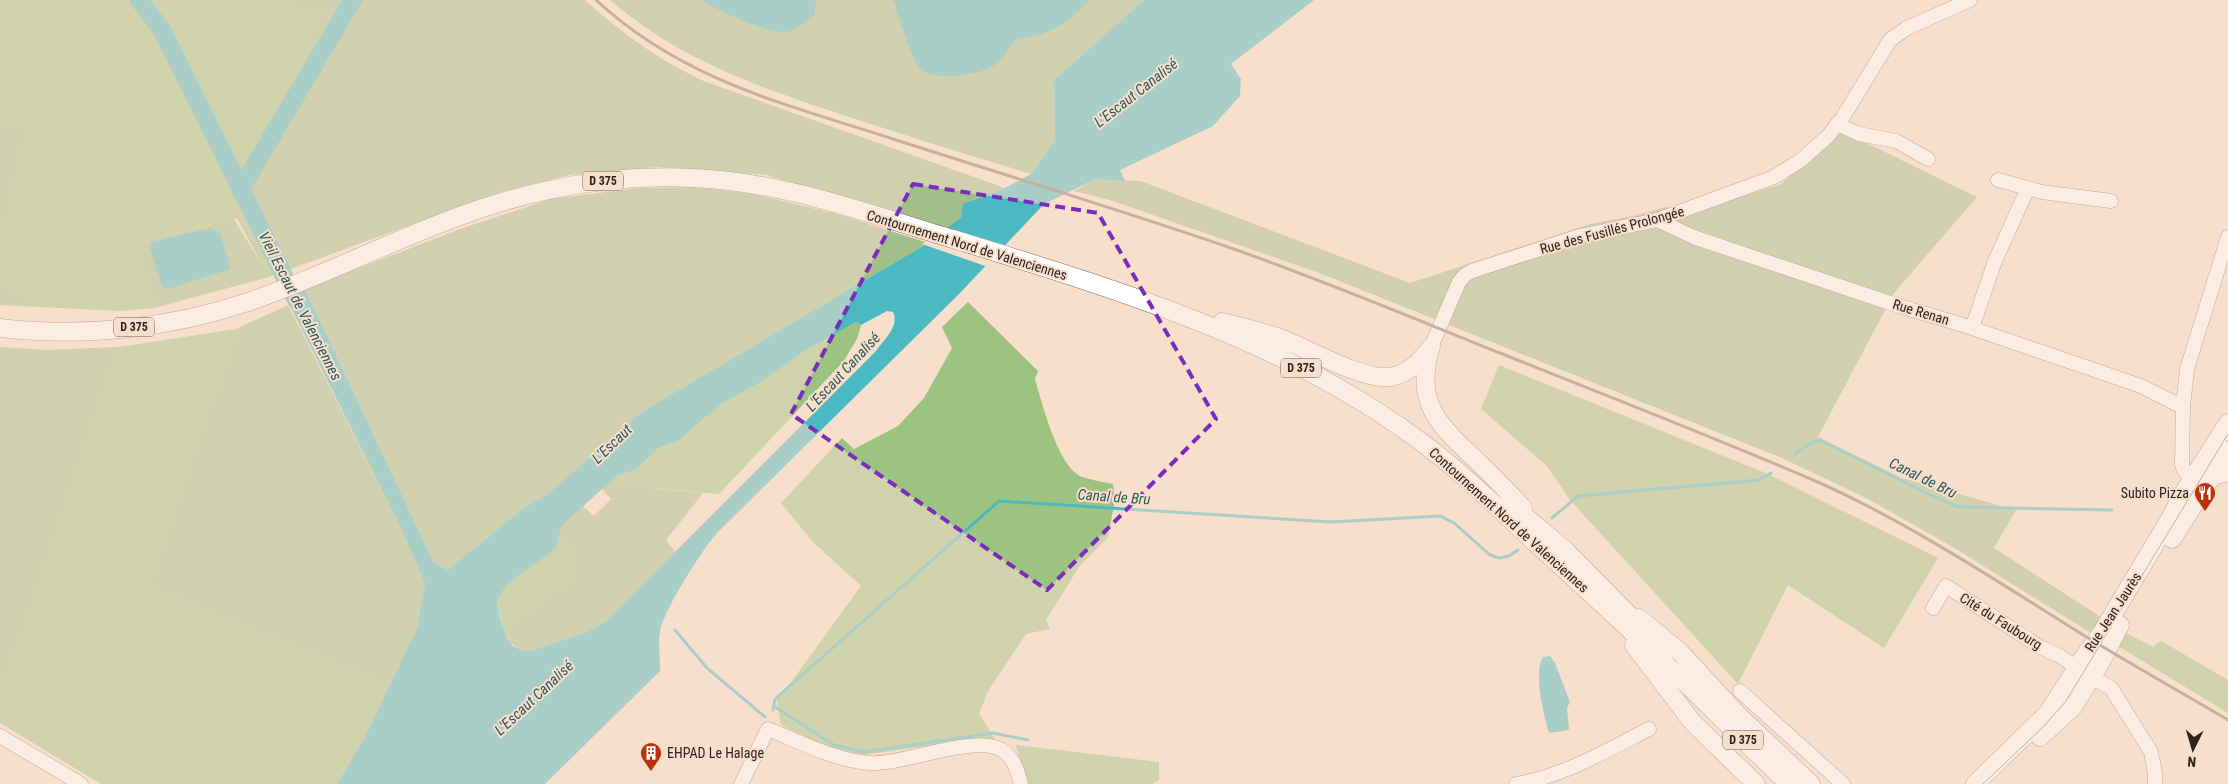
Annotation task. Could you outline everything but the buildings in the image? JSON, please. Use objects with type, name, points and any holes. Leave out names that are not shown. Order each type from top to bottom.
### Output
[{"type":"main road","name":"Contournement Nord de Valenciennes","points":[[0,328],[66,332],[124,328],[169,321],[218,310],[264,296],[475,209],[537,192],[600,181],[673,178],[737,182],[797,193],[1023,261],[1156,306],[1226,333],[1288,361],[1378,412],[1435,452],[1611,604],[1697,695],[1790,784]]},
{"type":"main road","points":[[1156,306],[1261,332],[1364,373],[1380,377],[1390,377],[1405,371],[1422,359],[1431,347]]},
{"type":"main road","points":[[1431,347],[1426,367],[1426,389],[1428,402],[1436,419],[1564,549],[1611,604],[1693,723],[1756,784]]},
{"type":"main road","name":"Rue Jean Jaurès","points":[[1991,784],[2071,709],[2101,634],[2170,519],[2192,477],[2228,423]]},
{"type":"main road","name":"Rue Jean Jaurès","points":[[1975,784],[2047,714],[2084,673],[2228,451]]},
{"type":"main road","points":[[1435,452],[1473,475],[1564,549]]},
{"type":"main road","points":[[1611,604],[1680,652],[1738,714],[1811,784]]},
{"type":"street","name":"Rue des Fusillés Prolongée","points":[[1431,347],[1455,290],[1465,274],[1580,236],[1657,220],[1751,188],[1774,177],[1807,155],[1837,124],[1890,40],[1907,28],[1970,0]]},
{"type":"street","points":[[1837,124],[1859,134],[1896,141],[1928,160]]},
{"type":"street","points":[[1998,180],[2089,200],[2111,201]]},
{"type":"street","points":[[1972,328],[1995,261],[2028,188]]},
{"type":"street","name":"Rue Renan","points":[[1657,220],[1696,238],[1972,328],[2141,386],[2183,407]]},
{"type":"street","points":[[2228,237],[2188,363],[2183,407],[2182,465],[2185,472],[2200,481],[2228,474]]},
{"type":"street","name":"Cité du Faubourg","points":[[1933,608],[1946,586],[2040,647],[2060,656],[2084,673]]},
{"type":"street","points":[[2084,673],[2111,688],[2149,749],[2155,773],[2155,784]]},
{"type":"street","points":[[1740,690],[1843,784]]},
{"type":"street","points":[[741,784],[768,728],[833,755],[870,763],[886,763],[968,746],[986,745],[1006,753],[1017,770],[1021,784]]},
{"type":"street","points":[[1516,784],[1552,780],[1649,729]]},
{"type":"street","points":[[0,736],[81,784]]},
{"type":"highlighted area","points":[[913,184],[1098,213],[1216,419],[1047,590],[791,414]]},
{"type":"green space","points":[[0,0],[234,0],[324,9],[290,97],[237,218],[134,243],[154,308],[119,311],[39,307],[0,278],[0,251],[28,123],[0,122]]},
{"type":"green space","points":[[234,0],[585,0],[640,44],[701,80],[1005,188],[963,203],[961,217],[941,233],[767,175],[658,167],[569,175],[500,192],[269,277],[154,308],[134,243],[234,219],[262,265],[237,218],[290,97]]},
{"type":"green space","points":[[610,0],[1144,0],[1054,80],[1055,140],[1031,174],[851,118],[739,77],[685,52],[635,20]]},
{"type":"green space","points":[[0,122],[28,123],[0,251]]},
{"type":"green space","points":[[1840,130],[1977,197],[1894,293],[1818,437],[1902,478],[2016,510],[1994,548],[2101,617],[2091,633],[1953,547],[1868,499],[1782,458],[1319,273],[1113,201],[1074,191],[1096,179],[1141,181],[1410,283],[1590,224],[1633,216],[1666,207],[1680,216],[1781,184]]},
{"type":"green space","points":[[695,187],[754,194],[837,214],[928,243],[643,411],[549,493],[522,509],[448,570],[434,563],[305,289],[460,229],[551,199],[637,188]]},
{"type":"green space","points":[[0,278],[39,307],[0,305]]},
{"type":"green space","points":[[968,302],[1038,371],[1035,379],[1052,433],[1058,448],[1073,471],[1082,477],[1113,484],[1115,500],[1108,537],[1079,567],[1046,620],[1050,629],[1026,634],[988,691],[979,714],[995,739],[863,755],[831,749],[781,725],[776,697],[781,696],[861,586],[813,542],[781,503],[842,438],[854,449],[898,426],[924,398],[952,348],[942,327]]},
{"type":"green space","points":[[288,305],[400,526],[425,584],[417,628],[390,685],[147,587],[236,329]]},
{"type":"green space","points":[[856,322],[861,325],[857,339],[843,362],[719,494],[621,485],[617,475],[635,470],[660,447],[678,441],[718,406],[761,382],[805,351]]},
{"type":"green space","points":[[236,329],[147,587],[390,685],[367,733],[337,784],[101,784],[0,723],[0,701],[119,347]]},
{"type":"green space","points":[[0,347],[47,350],[119,347],[0,701]]},
{"type":"green space","points":[[1499,365],[1768,474],[1938,558],[1884,648],[1788,585],[1738,684],[1570,500],[1547,466],[1481,409]]},
{"type":"green space","points":[[617,474],[621,485],[703,493],[666,540],[675,552],[606,621],[587,632],[529,651],[519,649],[510,641],[503,628],[572,579],[568,545],[558,535],[562,526],[583,506],[594,516],[611,499],[602,489]]},
{"type":"green space","points":[[558,535],[568,545],[572,579],[503,628],[497,602],[506,585],[555,550]]},
{"type":"green space","points":[[2126,633],[2153,647],[2161,641],[2228,680],[2228,713],[2118,646]]},
{"type":"green space","points":[[1016,745],[1159,762],[1159,780],[1152,784],[1025,784]]},
{"type":"water","points":[[701,0],[816,0],[814,16],[797,28],[786,32],[754,25]]},
{"type":"water","points":[[893,0],[1090,0],[1057,28],[1039,35],[1015,40],[1002,58],[986,70],[967,75],[946,76],[927,72],[916,63]]},
{"type":"water","points":[[1144,0],[1314,0],[1231,64],[1241,79],[1240,96],[1213,126],[1120,170],[1125,181],[1096,179],[1044,204],[959,294],[717,533],[684,581],[663,622],[659,641],[660,671],[545,784],[337,784],[367,733],[417,628],[425,584],[400,526],[286,298],[305,289],[434,563],[448,570],[522,509],[549,493],[643,411],[928,243],[961,217],[963,203],[1005,188],[1031,174],[1055,140],[1054,80]],"holes":[[[887,311],[893,312],[895,317],[893,327],[876,351],[606,621],[587,632],[529,651],[513,646],[507,638],[497,602],[506,585],[555,550],[562,526],[617,475],[635,470],[660,447],[678,441],[718,406],[761,382],[805,351],[856,322],[861,325]]]},
{"type":"water","points":[[211,228],[220,233],[231,269],[171,288],[162,287],[150,248],[152,242]]},
{"type":"water","points":[[1550,656],[1555,663],[1570,702],[1567,708],[1569,730],[1549,733],[1540,695],[1539,673],[1543,657]]},
{"type":"pier","points":[[945,227],[1008,246],[988,267],[922,244]]},
{"type":"waterway","name":"Vieil Escaut de Valenciennes","points":[[139,0],[162,30],[296,300]]},
{"type":"waterway","points":[[240,190],[353,0]]},
{"type":"waterway","name":"Canal de Bru","points":[[1795,454],[1814,441],[1820,440],[1958,507],[2112,510]]},
{"type":"waterway","name":"Canal de Bru","points":[[1552,518],[1578,496],[1759,480],[1771,473]]},
{"type":"waterway","name":"Canal de Bru","points":[[773,710],[775,699],[999,501],[1331,522],[1440,516],[1454,523],[1490,555],[1499,558],[1509,556],[1518,550]]},
{"type":"waterway","points":[[675,630],[707,668],[765,717]]},
{"type":"waterway","name":"Canal de Bru","points":[[775,707],[834,745],[865,752],[993,733],[1028,740]]},
{"type":"tram line","points":[[1983,784],[2043,727],[2066,701],[2228,434]]},
{"type":"railway","points":[[596,0],[629,28],[664,51],[699,70],[774,101],[1145,219],[1262,259],[1365,298],[1820,483],[1855,499],[1922,536],[2103,647],[2228,720]]},
{"type":"place","name":"Subito Pizza","points":[[2205,512]]},
{"type":"place","name":"EHPAD Le Halage","points":[[651,772]]},
{"type":"water label","name":"L'Escaut Canalisé","points":[[1136,93]]},
{"type":"water label","name":"L'Escaut Canalisé","points":[[843,372]]},
{"type":"water label","name":"L'Escaut","points":[[612,444]]},
{"type":"water label","name":"L'Escaut Canalisé","points":[[534,698]]}]
